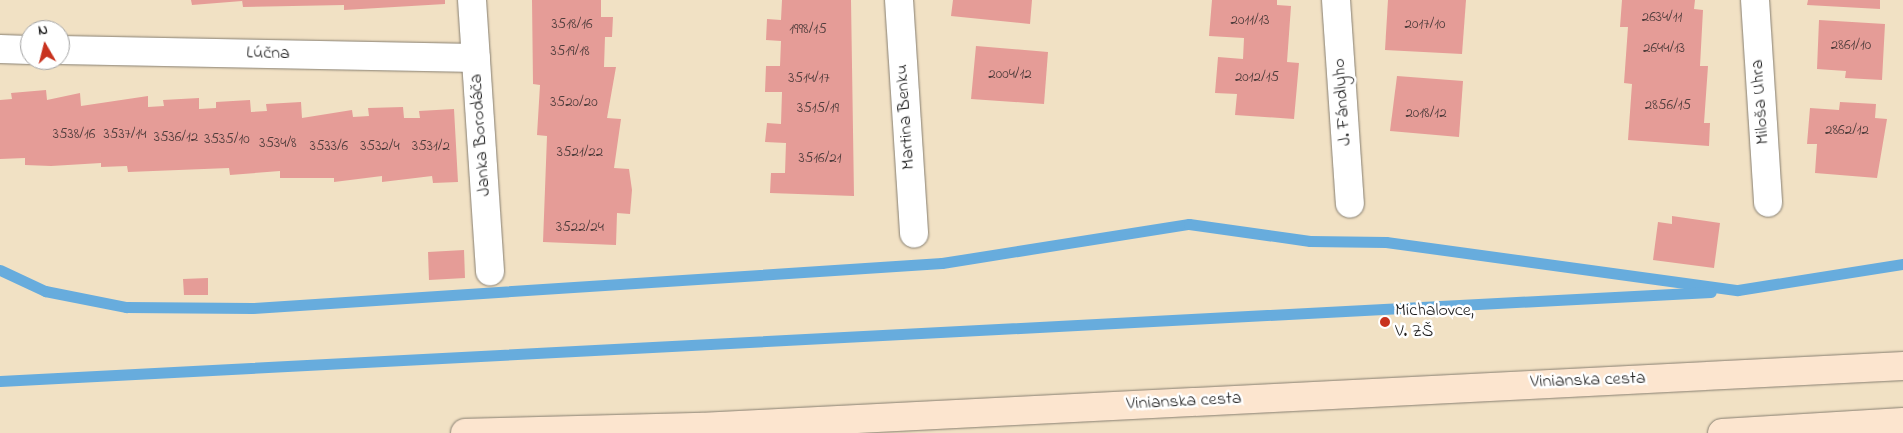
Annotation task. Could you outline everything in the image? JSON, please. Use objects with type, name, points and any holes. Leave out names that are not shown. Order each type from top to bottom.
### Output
[{"type":"main road","name":"Vinianska cesta","points":[[465,433],[700,427],[1903,366]]},
{"type":"main road","points":[[1722,433],[1903,422]]},
{"type":"street","name":"Janka Borodáča","points":[[472,0],[490,271]]},
{"type":"street","name":"Martina Benku","points":[[899,0],[914,234]]},
{"type":"street","name":"J. Fándlyho","points":[[1336,0],[1350,204]]},
{"type":"street","name":"Miloša Uhra","points":[[1755,0],[1768,203]]},
{"type":"street","points":[[0,49],[20,50]]},
{"type":"street","name":"Lúčna","points":[[70,50],[476,58]]},
{"type":"building","points":[[191,0],[242,0],[242,1],[192,5]]},
{"type":"building","points":[[242,0],[445,0],[445,4],[344,10],[344,5],[243,7]]},
{"type":"building","points":[[532,0],[601,0],[601,17],[613,17],[612,37],[605,37],[604,67],[616,67],[607,118],[621,119],[614,168],[629,169],[632,190],[630,214],[617,213],[616,245],[543,242],[547,136],[537,135],[540,85],[533,84]]},
{"type":"building","points":[[782,0],[851,0],[854,196],[770,193],[771,173],[785,173],[786,143],[765,142],[767,123],[781,124],[782,92],[765,92],[766,66],[780,66],[781,41],[766,40],[767,19],[781,20]]},
{"type":"building","points":[[953,0],[1032,0],[1030,24],[951,16]]},
{"type":"building","points":[[1212,0],[1277,0],[1277,5],[1291,6],[1287,62],[1299,63],[1294,119],[1235,115],[1237,94],[1215,93],[1218,57],[1243,59],[1244,38],[1209,36]]},
{"type":"building","points":[[1388,0],[1466,0],[1462,54],[1385,50]]},
{"type":"building","points":[[1622,0],[1695,0],[1694,9],[1703,10],[1700,66],[1708,66],[1704,123],[1710,123],[1709,146],[1628,140],[1632,84],[1624,83],[1628,27],[1620,27]]},
{"type":"building","points":[[1808,0],[1880,0],[1880,9],[1807,5]]},
{"type":"building","points":[[1819,20],[1885,24],[1882,80],[1845,78],[1846,71],[1817,69]]},
{"type":"building","points":[[976,46],[1048,52],[1044,104],[971,99]]},
{"type":"building","points":[[1397,76],[1463,81],[1459,137],[1390,131]]},
{"type":"building","points":[[46,90],[47,100],[80,93],[81,106],[148,96],[148,107],[164,106],[163,100],[199,98],[199,109],[216,108],[216,102],[250,100],[251,112],[267,111],[266,104],[301,102],[302,118],[352,110],[353,117],[369,116],[368,108],[403,107],[404,118],[420,118],[419,111],[454,109],[458,182],[433,183],[432,176],[382,182],[382,176],[334,182],[334,178],[280,178],[280,171],[230,175],[229,168],[128,172],[127,166],[101,167],[101,163],[51,166],[25,165],[25,158],[0,159],[0,100],[12,99],[11,93]]},
{"type":"building","points":[[1840,102],[1876,104],[1875,118],[1887,119],[1877,178],[1815,173],[1817,144],[1807,144],[1810,108],[1839,110]]},
{"type":"building","points":[[1672,216],[1720,223],[1714,268],[1653,260],[1658,222],[1672,224]]},
{"type":"building","points":[[464,250],[465,278],[429,280],[428,252]]},
{"type":"building","points":[[208,278],[208,295],[184,295],[183,279]]},
{"type":"waterway","points":[[0,270],[45,291],[126,307],[252,308],[942,263],[1189,224],[1310,241],[1386,242],[1738,290],[1903,264]]},
{"type":"waterway","points":[[0,381],[1711,292]]},
{"type":"place","name":"Michalovce, V. ZŠ","points":[[1385,322]]}]
